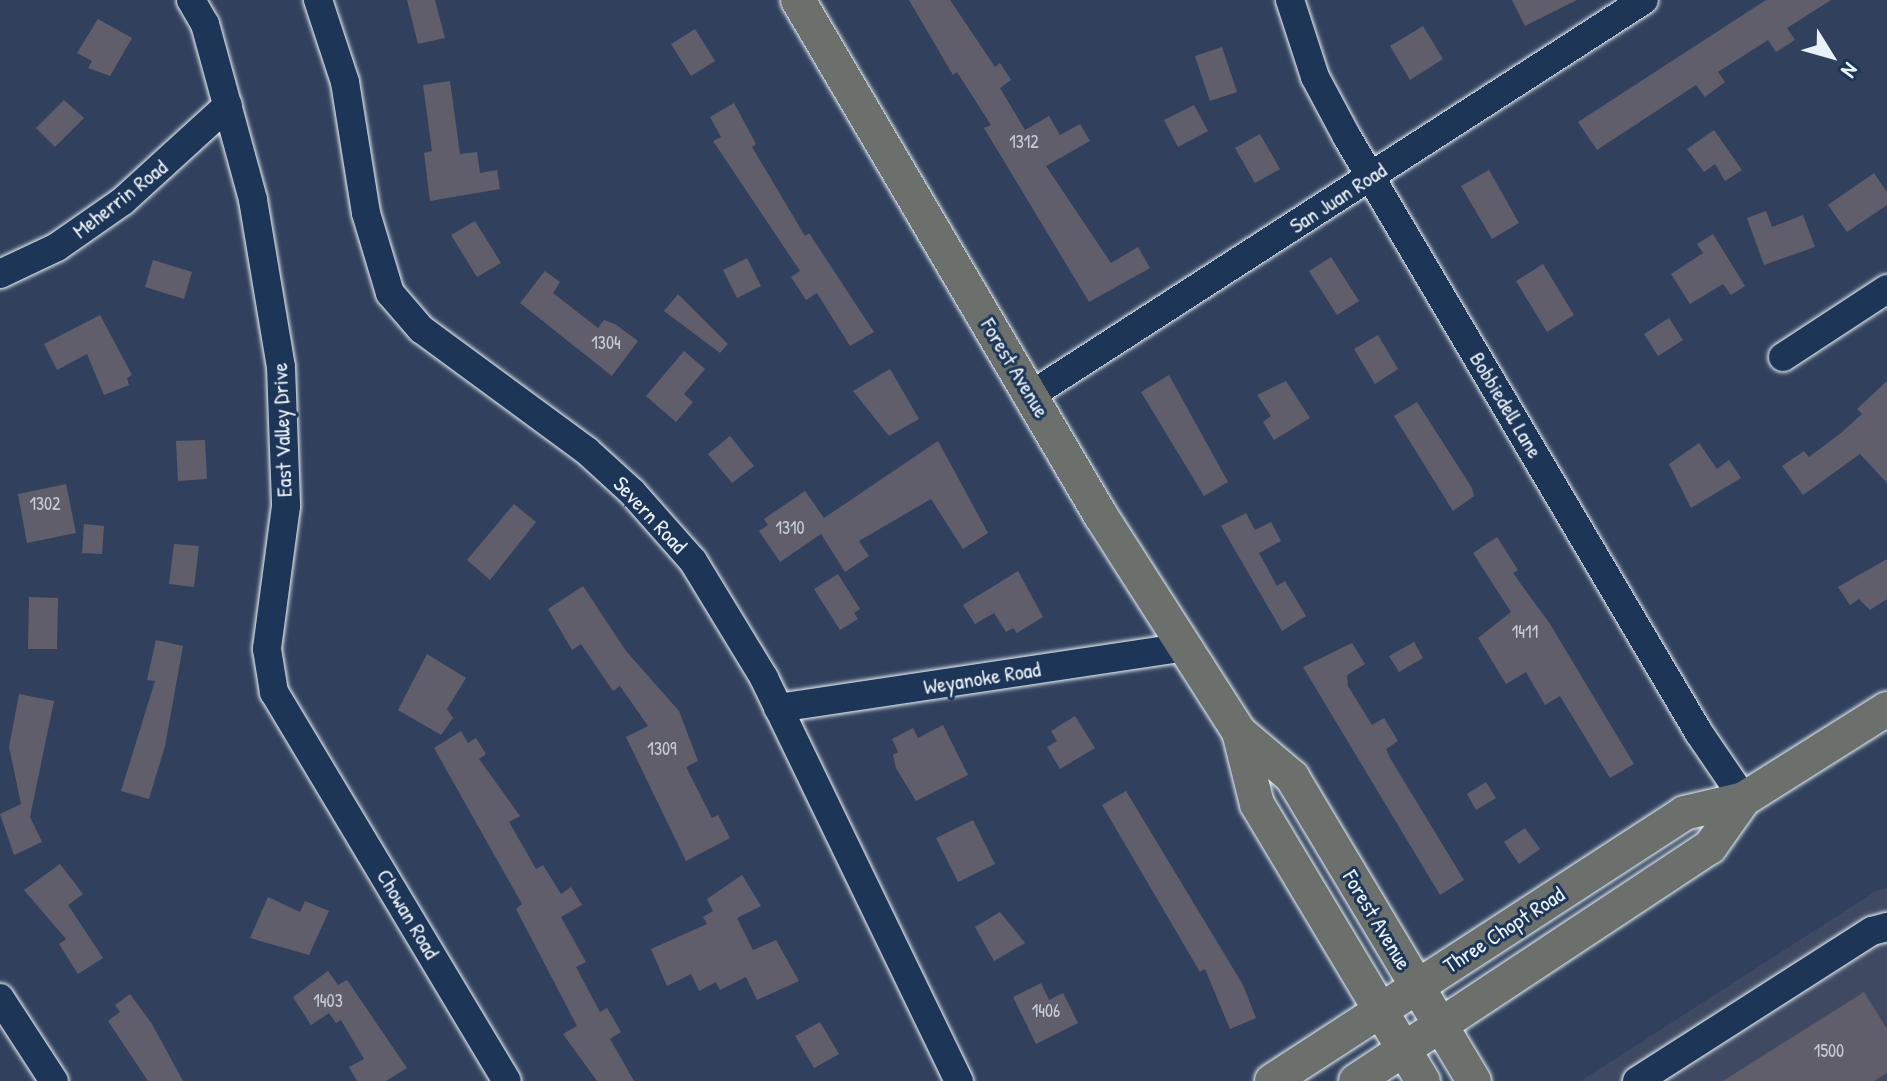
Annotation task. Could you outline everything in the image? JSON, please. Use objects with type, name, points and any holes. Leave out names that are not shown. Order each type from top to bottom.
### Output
[{"type":"main road","name":"Forest Avenue","points":[[798,0],[1101,516],[1239,732],[1292,777],[1474,1081]]},
{"type":"main road","name":"Three Chopt Road","points":[[1272,1081],[1684,813],[1744,799],[1887,709]]},
{"type":"main road","name":"Forest Avenue","points":[[1239,732],[1257,804],[1423,1081]]},
{"type":"main road","name":"Three Chopt Road","points":[[1356,1081],[1710,847],[1744,799]]},
{"type":"street","name":"East Valley Drive","points":[[191,0],[205,24],[228,105],[268,274],[287,447],[269,673],[286,718],[307,749]]},
{"type":"street","name":"Severn Road","points":[[318,0],[345,82],[366,213],[390,293],[421,329],[587,451],[658,519],[723,607],[778,708],[959,1081]]},
{"type":"street","name":"Bobbiedell Lane","points":[[1290,0],[1315,77],[1699,733],[1744,799]]},
{"type":"street","name":"San Juan Road","points":[[1031,395],[1644,0]]},
{"type":"street","name":"Meherrin Road","points":[[0,274],[57,247],[123,201],[228,105]]},
{"type":"street","points":[[1783,357],[1887,289]]},
{"type":"street","name":"Weyanoke Road","points":[[778,708],[1186,647]]},
{"type":"street","name":"Chowan Road","points":[[307,749],[507,1081]]},
{"type":"street","points":[[1637,1081],[1882,936]]},
{"type":"street","points":[[0,998],[54,1081]]},
{"type":"shaded area","points":[[1887,888],[1887,1081],[1581,1081],[1876,891]]},
{"type":"building","points":[[407,0],[435,0],[445,38],[418,44]]},
{"type":"building","points":[[909,0],[950,0],[995,67],[1000,63],[1011,80],[1000,88],[1025,130],[1049,116],[1060,135],[1080,124],[1090,141],[1046,166],[1111,263],[1138,247],[1150,268],[1089,302],[984,128],[991,125],[957,72],[953,75]]},
{"type":"building","points":[[1512,0],[1577,0],[1525,26]]},
{"type":"building","points":[[1766,0],[1831,0],[1787,28],[1795,40],[1776,52],[1768,40],[1718,72],[1725,82],[1705,97],[1696,85],[1597,150],[1578,122]]},
{"type":"building","points":[[98,19],[132,38],[110,76],[88,68],[92,61],[77,53]]},
{"type":"building","points":[[1423,26],[1443,59],[1410,80],[1390,46]]},
{"type":"building","points":[[695,29],[715,61],[691,76],[671,44]]},
{"type":"building","points":[[1222,47],[1237,92],[1210,101],[1195,56]]},
{"type":"building","points":[[450,81],[460,154],[477,152],[480,173],[497,170],[500,189],[430,201],[424,153],[432,151],[423,85]]},
{"type":"building","points":[[64,100],[84,118],[55,147],[36,128]]},
{"type":"building","points":[[734,103],[756,144],[752,147],[805,236],[809,233],[874,332],[850,346],[817,293],[806,300],[791,277],[800,271],[713,141],[721,137],[710,117]]},
{"type":"building","points":[[1194,105],[1208,131],[1178,147],[1164,120]]},
{"type":"building","points":[[1714,130],[1742,170],[1725,181],[1715,164],[1704,172],[1687,149]]},
{"type":"building","points":[[1260,134],[1280,169],[1255,183],[1235,148]]},
{"type":"building","points":[[1489,170],[1519,223],[1492,239],[1461,186]]},
{"type":"building","points":[[1874,173],[1887,192],[1887,205],[1847,232],[1828,205]]},
{"type":"building","points":[[1766,211],[1772,227],[1803,215],[1815,247],[1764,265],[1747,218]]},
{"type":"building","points":[[475,221],[501,263],[477,277],[451,235]]},
{"type":"building","points":[[1713,234],[1745,286],[1731,295],[1723,284],[1690,304],[1671,274],[1703,253],[1697,244]]},
{"type":"building","points":[[1331,257],[1359,301],[1337,315],[1309,271]]},
{"type":"building","points":[[747,258],[761,286],[737,298],[723,270]]},
{"type":"building","points":[[153,260],[192,272],[184,299],[145,287]]},
{"type":"building","points":[[1543,264],[1574,315],[1547,332],[1516,281]]},
{"type":"building","points":[[545,271],[560,282],[553,293],[598,328],[604,320],[638,341],[612,376],[520,303]]},
{"type":"building","points":[[678,294],[728,344],[720,353],[664,311]]},
{"type":"building","points":[[100,315],[132,375],[127,378],[129,385],[104,395],[87,354],[57,370],[44,344]]},
{"type":"building","points":[[1669,318],[1683,340],[1658,356],[1644,334]]},
{"type":"building","points":[[1378,335],[1398,369],[1375,384],[1354,349]]},
{"type":"building","points":[[684,351],[705,369],[684,394],[693,402],[676,422],[646,396]]},
{"type":"building","points":[[890,369],[919,419],[889,436],[853,391]]},
{"type":"building","points":[[1169,375],[1228,482],[1204,496],[1141,392]]},
{"type":"building","points":[[1286,381],[1310,418],[1274,440],[1263,422],[1271,416],[1257,395]]},
{"type":"building","points":[[1887,381],[1887,483],[1860,454],[1803,495],[1782,466],[1804,451],[1809,457],[1841,433],[1862,414],[1857,409]]},
{"type":"building","points":[[1417,402],[1472,488],[1474,496],[1453,511],[1394,416]]},
{"type":"building","points":[[730,436],[754,466],[732,483],[708,454]]},
{"type":"building","points":[[205,440],[207,479],[178,481],[176,441]]},
{"type":"building","points":[[938,441],[988,533],[963,549],[931,499],[859,541],[869,556],[845,572],[821,534],[780,562],[759,531],[768,525],[764,519],[805,491],[824,518]]},
{"type":"building","points":[[1699,443],[1717,469],[1729,460],[1741,478],[1691,508],[1669,464]]},
{"type":"building","points":[[66,484],[76,533],[27,543],[18,494]]},
{"type":"building","points":[[514,504],[536,522],[490,580],[467,560]]},
{"type":"building","points":[[1246,513],[1255,530],[1271,522],[1281,541],[1259,553],[1277,586],[1285,581],[1306,616],[1282,631],[1221,526]]},
{"type":"building","points":[[84,524],[104,526],[102,554],[82,553]]},
{"type":"building","points":[[1497,537],[1518,570],[1513,573],[1550,624],[1634,764],[1610,778],[1560,696],[1545,705],[1526,672],[1506,684],[1478,638],[1511,612],[1473,553]]},
{"type":"building","points":[[174,544],[199,546],[194,587],[169,584]]},
{"type":"building","points":[[1887,559],[1887,599],[1870,610],[1859,599],[1850,605],[1838,587]]},
{"type":"building","points":[[1018,571],[1043,617],[1017,633],[1013,628],[1006,632],[994,613],[975,624],[963,605]]},
{"type":"building","points":[[838,574],[860,609],[854,613],[858,619],[840,630],[814,589]]},
{"type":"building","points":[[583,586],[626,651],[679,711],[698,761],[686,767],[712,818],[718,815],[730,838],[686,861],[626,737],[648,726],[620,686],[613,691],[581,644],[572,650],[548,609]]},
{"type":"building","points":[[29,597],[58,598],[57,649],[28,649]]},
{"type":"building","points":[[156,640],[183,646],[165,746],[149,799],[121,791],[155,681],[147,680]]},
{"type":"building","points":[[1414,642],[1423,658],[1399,672],[1389,656]]},
{"type":"building","points":[[1352,643],[1365,664],[1347,675],[1348,686],[1372,725],[1384,718],[1398,741],[1386,749],[1390,758],[1464,880],[1440,895],[1303,667]]},
{"type":"building","points":[[427,654],[466,678],[447,709],[453,718],[441,735],[398,710]]},
{"type":"building","points":[[19,694],[54,701],[30,817],[42,842],[14,855],[0,814],[21,804],[9,747]]},
{"type":"building","points":[[1075,716],[1095,748],[1060,769],[1047,747],[1057,741],[1051,731]]},
{"type":"building","points":[[943,725],[968,775],[916,801],[896,768],[893,755],[898,752],[892,739],[913,728],[918,738]]},
{"type":"building","points":[[461,731],[468,743],[476,738],[486,754],[479,759],[520,816],[509,822],[536,869],[543,865],[561,894],[571,887],[582,905],[561,917],[586,962],[576,967],[600,1012],[607,1008],[621,1032],[610,1039],[634,1081],[597,1081],[563,1034],[577,1026],[516,909],[522,904],[434,748]]},
{"type":"building","points":[[1486,782],[1496,798],[1476,810],[1467,794]]},
{"type":"building","points":[[1126,791],[1243,985],[1256,1018],[1230,1029],[1205,969],[1200,972],[1102,805]]},
{"type":"building","points":[[973,820],[995,864],[958,882],[936,838]]},
{"type":"building","points":[[1525,828],[1540,849],[1519,864],[1504,842]]},
{"type":"building","points":[[60,864],[83,894],[68,905],[103,958],[78,974],[59,944],[66,939],[24,890]]},
{"type":"building","points":[[742,875],[761,906],[737,918],[753,950],[776,940],[799,981],[757,1000],[746,977],[720,990],[716,982],[699,991],[691,974],[667,986],[651,949],[707,924],[703,917],[713,911],[707,899]]},
{"type":"building","points":[[268,897],[300,912],[305,901],[329,911],[309,955],[250,938]]},
{"type":"building","points":[[1000,912],[1025,943],[994,961],[975,927]]},
{"type":"building","points":[[328,971],[338,985],[347,980],[407,1068],[386,1081],[357,1081],[349,1067],[364,1059],[341,1020],[336,1023],[329,1013],[311,1025],[293,997]]},
{"type":"building","points":[[1041,983],[1049,1000],[1063,993],[1078,1023],[1036,1044],[1013,997]]},
{"type":"building","points":[[1864,992],[1887,1029],[1887,1073],[1874,1081],[1723,1081]]},
{"type":"building","points":[[130,994],[152,1024],[183,1081],[148,1081],[108,1021],[120,1012],[115,1005]]},
{"type":"building","points":[[820,1022],[839,1054],[814,1068],[795,1036]]}]
